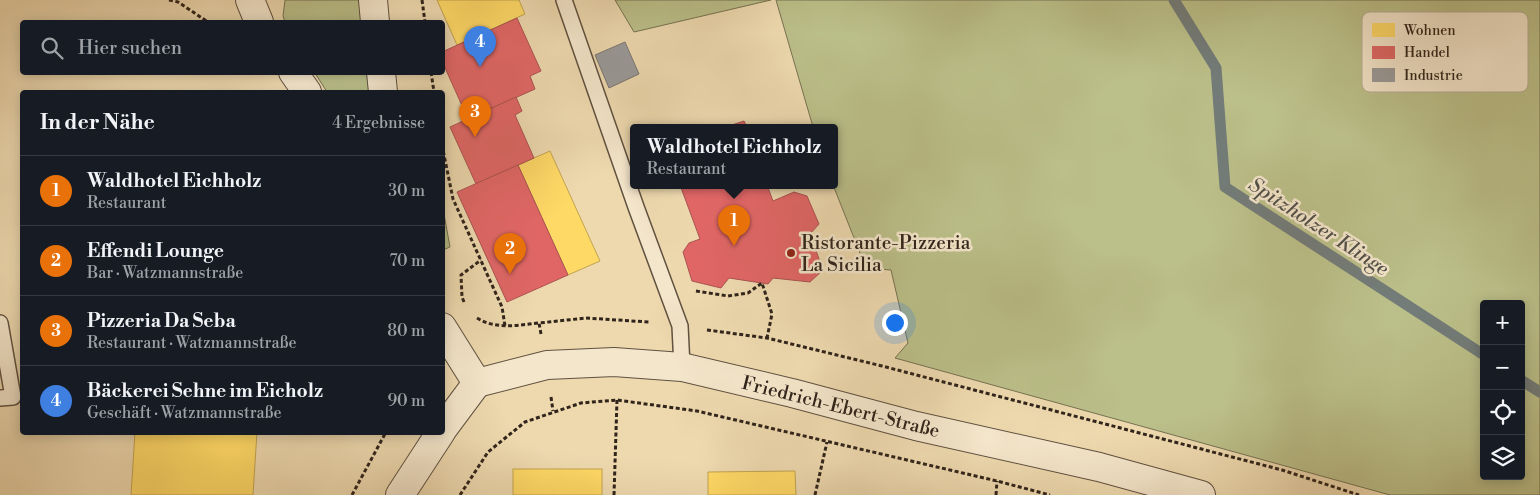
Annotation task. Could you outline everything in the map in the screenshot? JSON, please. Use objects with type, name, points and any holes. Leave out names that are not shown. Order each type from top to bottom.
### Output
[{"type":"street","points":[[250,0],[258,20]]},
{"type":"street","points":[[373,0],[375,20]]},
{"type":"street","points":[[295,75],[306,90]]},
{"type":"street","points":[[381,75],[383,90]]},
{"type":"street","points":[[445,332],[477,383],[445,427]]},
{"type":"street","name":"Friedrich-Ebert-Straße","points":[[477,383],[547,365],[614,362],[682,367],[792,393],[916,426],[1099,468],[1201,495]]},
{"type":"street","points":[[400,495],[439,435]]},
{"type":"lane","points":[[564,0],[630,187]]},
{"type":"lane","points":[[631,189],[680,326],[682,367]]},
{"type":"lane","points":[[0,323],[13,397],[0,398]]},
{"type":"path","points":[[169,0],[178,2],[205,20]]},
{"type":"path","points":[[422,0],[425,20]]},
{"type":"path","points":[[432,75],[434,90]]},
{"type":"path","points":[[445,160],[453,200],[502,306],[505,326]]},
{"type":"path","points":[[466,307],[462,297],[461,275],[481,260]]},
{"type":"path","points":[[664,284],[728,296],[748,293],[762,283],[772,314],[767,338]]},
{"type":"path","points":[[473,316],[485,324],[505,326],[586,318],[630,320],[767,338],[1282,470],[1359,495]]},
{"type":"path","points":[[539,323],[547,365]]},
{"type":"path","points":[[614,495],[616,400]]},
{"type":"path","points":[[460,495],[488,452],[525,422],[580,403],[616,400],[697,411],[1050,495]]},
{"type":"path","points":[[352,495],[384,435]]},
{"type":"path","points":[[815,495],[827,442]]},
{"type":"path","points":[[996,495],[997,481]]},
{"type":"green space","points":[[285,0],[361,0],[365,20],[284,20]]},
{"type":"green space","points":[[615,0],[771,0],[634,32]]},
{"type":"green space","points":[[776,0],[1540,0],[1540,495],[1390,495],[895,358],[908,343],[891,270],[866,268],[835,189],[838,189],[838,124],[812,124]]},
{"type":"green space","points":[[316,75],[369,75],[370,90],[326,90]]},
{"type":"green space","points":[[445,220],[450,247],[445,249]]},
{"type":"building: Wohnen","points":[[437,0],[519,0],[525,14],[457,45]]},
{"type":"building: Wohnen","points":[[550,151],[600,261],[568,275],[518,165]]},
{"type":"building: Wohnen","points":[[135,435],[257,435],[253,495],[131,495]]},
{"type":"building: Wohnen","points":[[513,469],[602,469],[602,495],[513,495]]},
{"type":"building: Wohnen","points":[[795,471],[796,495],[708,495],[708,472]]},
{"type":"building: Handel","points":[[517,18],[541,71],[530,76],[535,89],[468,119],[445,68],[445,51]]},
{"type":"building: Handel","points":[[516,97],[522,111],[515,115],[534,158],[476,184],[450,127]]},
{"type":"building: Handel","points":[[744,121],[746,124],[735,124]]},
{"type":"building: Handel","points":[[518,165],[568,275],[507,302],[457,192]]},
{"type":"building: Handel","points":[[681,189],[768,189],[773,201],[794,192],[807,196],[819,224],[810,234],[823,270],[810,282],[773,278],[768,284],[729,278],[721,288],[692,281],[683,252],[689,243],[700,239]]},
{"type":"building: Industrie","points":[[625,42],[639,74],[609,88],[595,55]]},
{"type":"waterway","name":"Spitzholzer Klinge","points":[[1174,0],[1216,68],[1225,187],[1480,352]]},
{"type":"waterway","name":"Spitzholzer Klinge","points":[[1525,383],[1540,392]]},
{"type":"place","name":"Bäckerei Sehne im Eicholz","points":[[480,67]]},
{"type":"place","name":"Pizzeria Da Seba","points":[[475,137]]},
{"type":"place","name":"Waldhotel Eichholz","points":[[734,246]]},
{"type":"place","name":"Ristorante-Pizzeria La Sicilia","points":[[791,253]]},
{"type":"place","name":"Effendi Lounge","points":[[510,274]]}]
